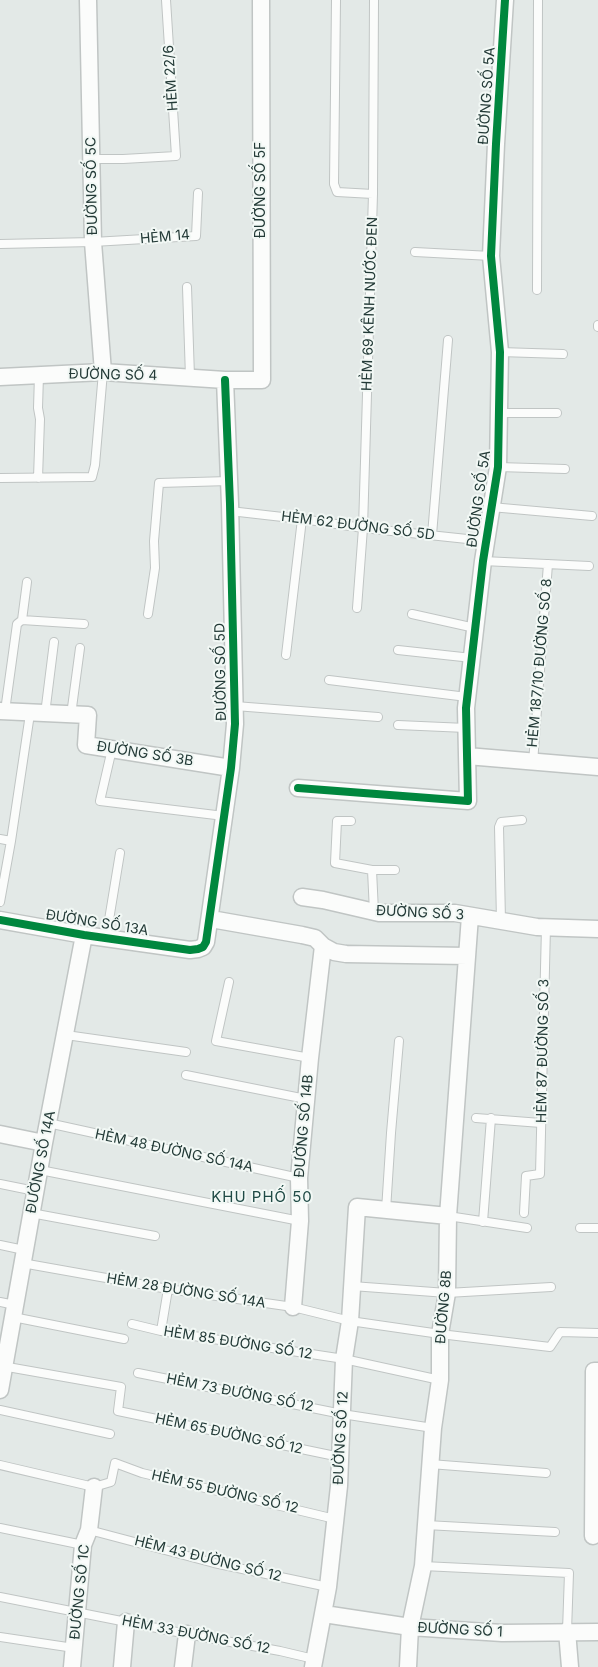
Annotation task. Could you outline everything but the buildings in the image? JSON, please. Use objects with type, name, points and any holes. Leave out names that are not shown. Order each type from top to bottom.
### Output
[{"type":"street","name":"ĐƯỜNG SỐ 5C","points":[[88,0],[93,242],[103,372]]},
{"type":"street","name":"ĐƯỜNG SỐ 5F","points":[[225,380],[262,380],[261,0]]},
{"type":"street","name":"ĐƯỜNG SỐ 5A","points":[[298,788],[468,801],[467,697],[490,507],[498,467],[500,352],[491,256],[505,0]]},
{"type":"street","name":"ĐƯỜNG SỐ 4","points":[[0,377],[103,372],[225,380]]},
{"type":"street","name":"ĐƯỜNG SỐ 5D","points":[[190,950],[204,946],[208,938],[231,768],[235,706],[230,481],[225,380]]},
{"type":"street","name":"ĐƯỜNG SỐ 3B","points":[[3,711],[88,715],[86,745],[231,768]]},
{"type":"street","points":[[467,756],[598,767]]},
{"type":"street","name":"ĐƯỜNG SỐ 3","points":[[302,897],[374,912],[455,914],[546,927],[598,929]]},
{"type":"street","name":"ĐƯỜNG 8B","points":[[408,1667],[410,1628],[423,1566],[433,1428],[440,1380],[440,1334],[447,1294],[448,1216],[470,916]]},
{"type":"street","points":[[210,919],[302,934],[314,938],[334,952],[346,954],[467,956]]},
{"type":"street","name":"ĐƯỜNG SỐ 13A","points":[[0,920],[84,935],[190,950]]},
{"type":"street","name":"ĐƯỜNG SỐ 14A","points":[[0,1390],[9,1308],[23,1257],[84,935]]},
{"type":"street","name":"ĐƯỜNG SỐ 14B","points":[[293,1307],[300,1221],[300,1178],[310,1058],[323,946]]},
{"type":"street","points":[[0,1134],[44,1143]]},
{"type":"street","name":"ĐƯỜNG SỐ 12","points":[[314,1663],[328,1587],[335,1519],[340,1457],[344,1359],[350,1321],[357,1207],[386,1210]]},
{"type":"street","points":[[386,1210],[448,1216]]},
{"type":"street","points":[[593,1536],[594,1371],[598,1371]]},
{"type":"street","name":"ĐƯỜNG SỐ 1C","points":[[72,1667],[86,1538],[94,1487]]},
{"type":"street","name":"ĐƯỜNG SỐ 1","points":[[324,1614],[410,1628],[502,1633],[598,1632]]},
{"type":"street","points":[[122,1667],[126,1622]]},
{"type":"street","points":[[567,1631],[570,1667]]},
{"type":"street","points":[[183,1667],[186,1634]]},
{"type":"lane","name":"HẺM 22/6","points":[[91,159],[176,156],[166,0]]},
{"type":"lane","points":[[336,0],[334,184],[337,192],[374,194]]},
{"type":"lane","name":"HẺM 69 KÊNH NƯỚC ĐEN","points":[[357,608],[363,528],[374,194],[374,0]]},
{"type":"lane","points":[[537,290],[538,0]]},
{"type":"lane","name":"HẺM 14","points":[[93,242],[196,236],[198,193]]},
{"type":"lane","points":[[0,244],[93,242]]},
{"type":"lane","points":[[415,252],[491,256]]},
{"type":"lane","points":[[186,287],[190,377]]},
{"type":"lane","points":[[432,535],[448,340]]},
{"type":"lane","points":[[500,352],[563,354]]},
{"type":"lane","points":[[0,478],[92,477],[95,465],[103,372]]},
{"type":"lane","points":[[38,478],[39,375]]},
{"type":"lane","points":[[499,413],[557,413]]},
{"type":"lane","points":[[498,467],[565,470]]},
{"type":"lane","points":[[148,614],[156,568],[154,541],[159,483],[230,481]]},
{"type":"lane","points":[[490,507],[592,516]]},
{"type":"lane","name":"HẺM 62 ĐƯỜNG SỐ 5D","points":[[230,511],[486,541]]},
{"type":"lane","points":[[286,655],[302,519]]},
{"type":"lane","points":[[483,560],[589,566]]},
{"type":"lane","name":"HẺM 187/10 ĐƯỜNG SỐ 8","points":[[532,762],[548,564]]},
{"type":"lane","points":[[22,620],[27,582]]},
{"type":"lane","points":[[412,614],[475,628]]},
{"type":"lane","points":[[3,711],[16,624],[22,620],[84,624]]},
{"type":"lane","points":[[0,902],[37,714],[54,642]]},
{"type":"lane","points":[[71,715],[80,648]]},
{"type":"lane","points":[[398,650],[472,658]]},
{"type":"lane","points":[[329,680],[467,697]]},
{"type":"lane","points":[[235,706],[378,717]]},
{"type":"lane","points":[[398,725],[466,728]]},
{"type":"lane","points":[[112,749],[100,801],[224,816]]},
{"type":"lane","points":[[501,921],[499,827],[501,822],[522,820]]},
{"type":"lane","points":[[351,821],[337,821],[335,863],[372,870],[394,870]]},
{"type":"lane","points":[[0,839],[11,841]]},
{"type":"lane","points":[[106,938],[120,853]]},
{"type":"lane","points":[[372,870],[374,912]]},
{"type":"lane","name":"HẺM 87 ĐƯỜNG SỐ 3","points":[[524,1213],[526,1176],[540,1174],[546,927]]},
{"type":"lane","points":[[229,982],[216,1041],[310,1058]]},
{"type":"lane","points":[[66,1035],[186,1052]]},
{"type":"lane","points":[[386,1210],[399,1041]]},
{"type":"lane","points":[[186,1075],[307,1099]]},
{"type":"lane","points":[[476,1118],[542,1123]]},
{"type":"lane","points":[[483,1222],[491,1118]]},
{"type":"lane","name":"HẺM 48 ĐƯỜNG SỐ 14A","points":[[48,1123],[300,1178]]},
{"type":"lane","points":[[40,1170],[300,1221]]},
{"type":"lane","points":[[0,1184],[36,1191]]},
{"type":"lane","points":[[31,1214],[154,1236]]},
{"type":"lane","points":[[448,1216],[527,1228]]},
{"type":"lane","points":[[580,1228],[598,1228]]},
{"type":"lane","name":"HẺM 28 ĐƯỜNG SỐ 14A","points":[[0,1245],[23,1257],[168,1289],[293,1307],[350,1321],[550,1347],[560,1332],[598,1334]]},
{"type":"lane","points":[[352,1286],[447,1294],[551,1287]]},
{"type":"lane","points":[[161,1331],[168,1289]]},
{"type":"lane","points":[[9,1308],[124,1340]]},
{"type":"lane","name":"HẺM 85 ĐƯỜNG SỐ 12","points":[[132,1324],[161,1331],[344,1359],[440,1380]]},
{"type":"lane","name":"HẺM 65 ĐƯỜNG SỐ 12","points":[[2,1366],[120,1387],[118,1411],[340,1457]]},
{"type":"lane","name":"HẺM 73 ĐƯỜNG SỐ 12","points":[[138,1373],[342,1414],[433,1428]]},
{"type":"lane","points":[[0,1410],[110,1434]]},
{"type":"lane","name":"HẺM 55 ĐƯỜNG SỐ 12","points":[[94,1487],[111,1482],[115,1463],[142,1473],[335,1519]]},
{"type":"lane","points":[[430,1464],[546,1473]]},
{"type":"lane","points":[[0,1465],[94,1487]]},
{"type":"lane","points":[[426,1525],[555,1532]]},
{"type":"lane","name":"HẺM 43 ĐƯỜNG SỐ 12","points":[[0,1528],[86,1538],[328,1587]]},
{"type":"lane","points":[[423,1566],[569,1573],[567,1631]]},
{"type":"lane","name":"HẺM 33 ĐƯỜNG SỐ 12","points":[[0,1597],[280,1651],[314,1663]]},
{"type":"lane","points":[[0,1637],[74,1648]]},
{"type":"cycle path","points":[[298,788],[468,801],[466,708],[483,561],[498,467],[500,352],[491,256],[505,0]]},
{"type":"cycle path","points":[[0,920],[84,935],[190,950],[203,947],[206,942],[231,768],[235,724],[225,380]]},
{"type":"district","name":"KHU PHỐ 50","points":[[262,1197]]}]
